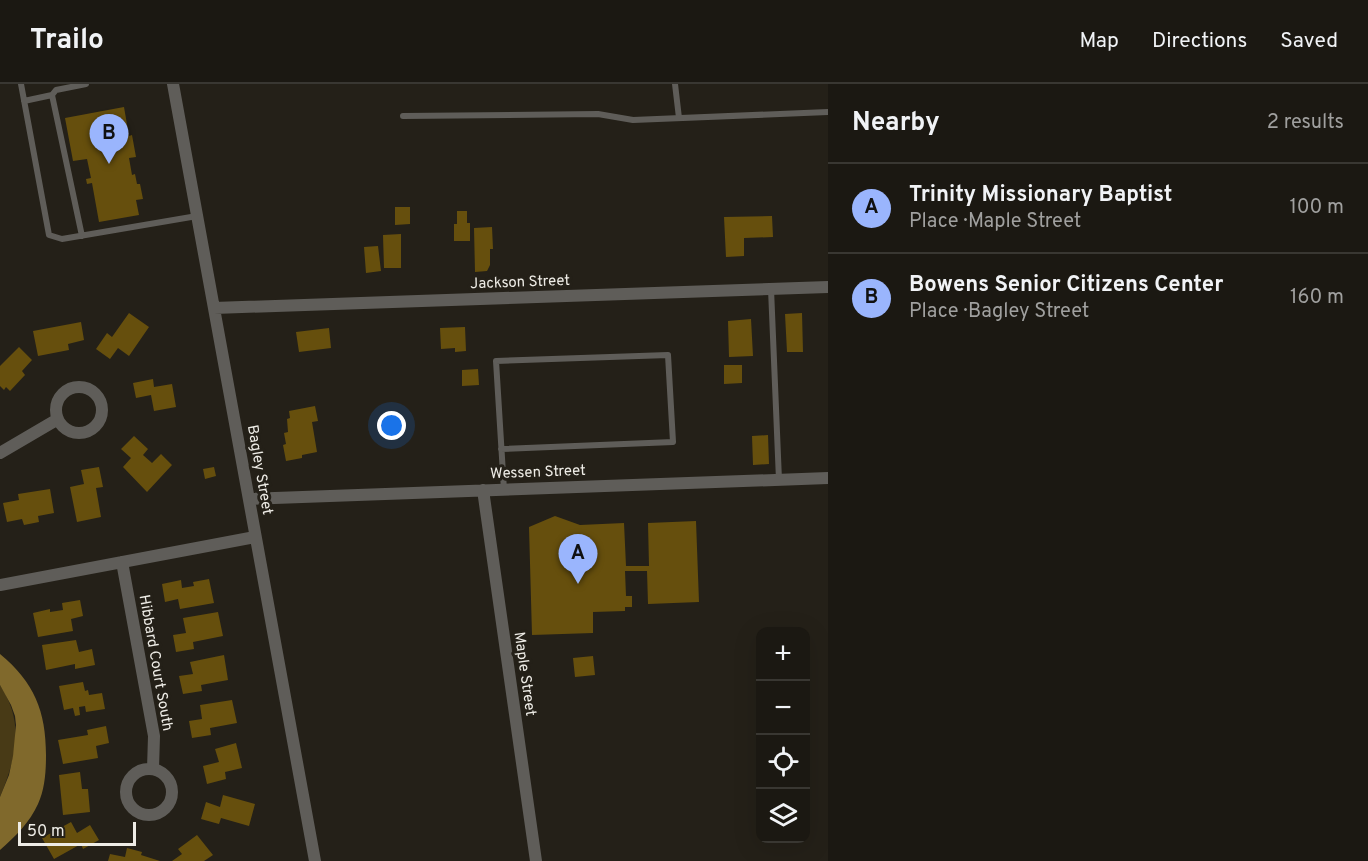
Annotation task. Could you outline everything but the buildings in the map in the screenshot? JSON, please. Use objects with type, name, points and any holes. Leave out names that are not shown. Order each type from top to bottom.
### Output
[{"type":"street","name":"Bagley Street","points":[[173,84],[315,861]]},
{"type":"street","name":"Jackson Street","points":[[214,308],[828,287]]},
{"type":"street","points":[[0,453],[58,420]]},
{"type":"street","name":"Wessen Street","points":[[249,499],[828,478]]},
{"type":"street","name":"Maple Street","points":[[483,490],[536,861]]},
{"type":"street","points":[[0,585],[255,537]]},
{"type":"street","name":"Hibbard Court South","points":[[122,562],[154,736],[153,769]]},
{"type":"lane","points":[[21,84],[49,235],[62,239],[197,216]]},
{"type":"lane","points":[[24,101],[52,95],[56,90],[86,84]]},
{"type":"lane","points":[[675,84],[679,118]]},
{"type":"lane","points":[[52,95],[82,236]]},
{"type":"lane","points":[[403,116],[598,114],[633,120],[828,112]]},
{"type":"lane","points":[[771,289],[779,480]]},
{"type":"lane","points":[[501,449],[673,442],[668,355],[496,361],[501,449],[504,490]]},
{"type":"shaded area","points":[[0,654],[22,675],[36,698],[44,725],[46,755],[44,786],[38,804],[22,829],[0,850],[0,797],[9,775],[16,725],[11,705],[0,685]]},
{"type":"shaded area","points":[[0,685],[13,713],[15,741],[14,754],[0,797]]},
{"type":"place","name":"Bowens Senior Citizens Center","points":[[109,164]]},
{"type":"place","name":"Trinity Missionary Baptist","points":[[578,584]]}]
